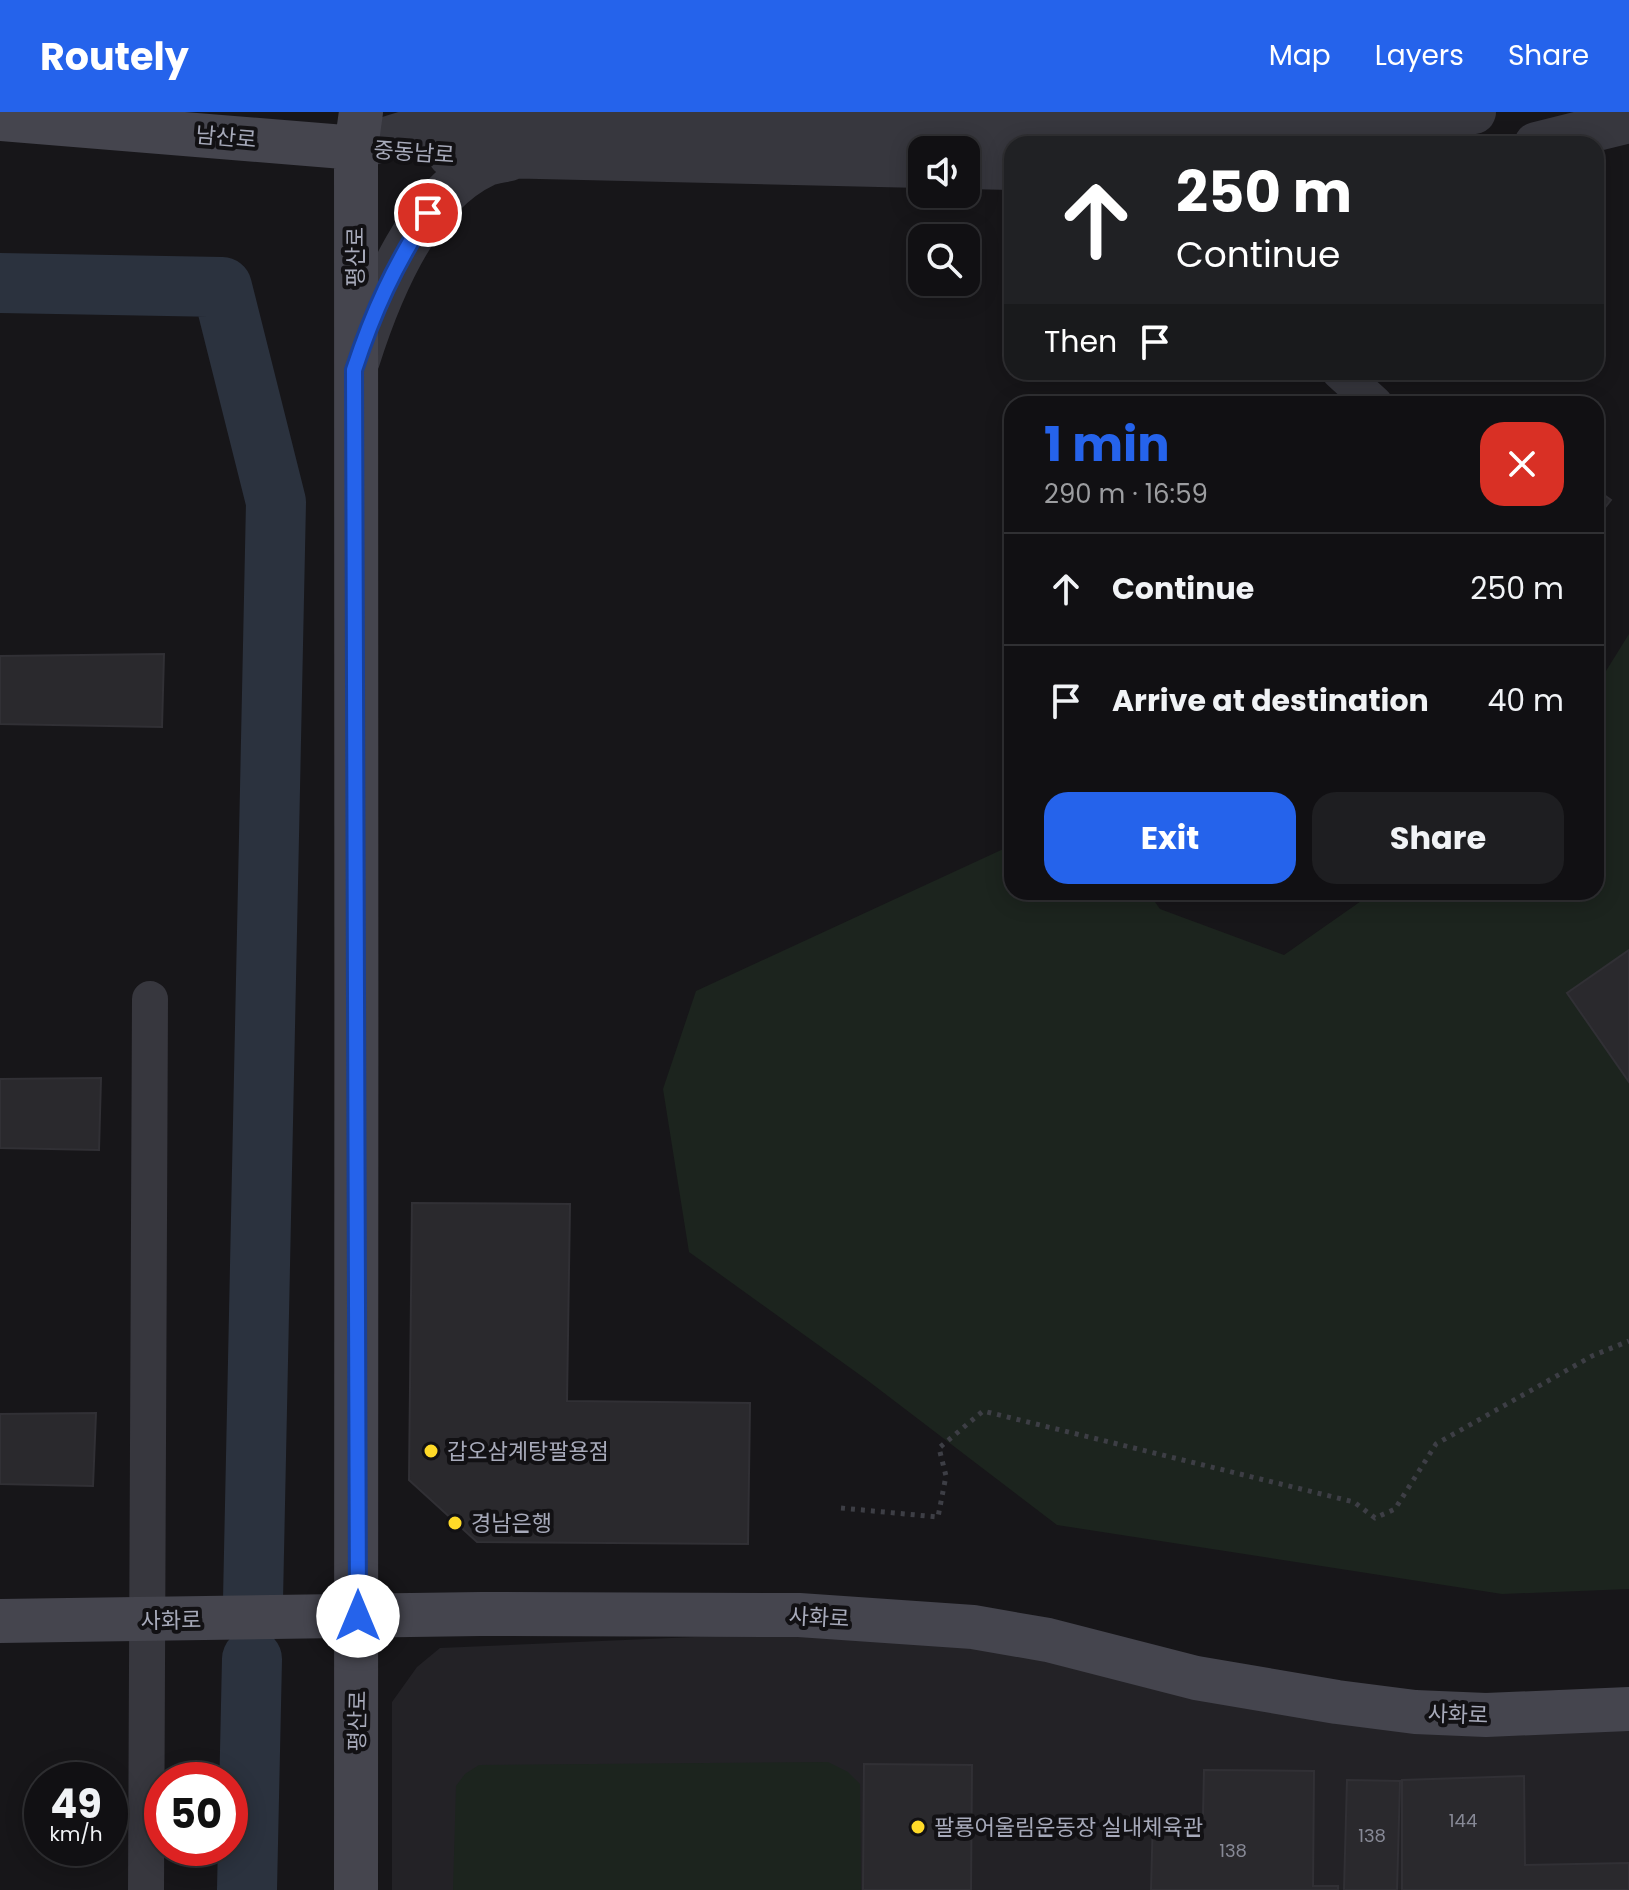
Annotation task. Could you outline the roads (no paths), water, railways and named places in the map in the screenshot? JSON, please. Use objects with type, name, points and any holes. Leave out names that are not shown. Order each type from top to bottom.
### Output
[{"type":"main road","name":"남산로","points":[[16,117],[358,130]]},
{"type":"main road","name":"평산로","points":[[356,1890],[354,370],[358,130]]},
{"type":"main road","name":"사화로","points":[[0,1621],[729,1614],[890,1620],[973,1627],[1033,1638],[1196,1678],[1415,1712],[1486,1715],[1629,1709]]},
{"type":"street","name":"중동남로","points":[[358,130],[390,153],[497,132],[1293,127],[1406,122],[1474,112]]},
{"type":"street","points":[[1568,136],[1629,121]]},
{"type":"street","name":"중동남로","points":[[497,132],[908,165]]},
{"type":"street","points":[[354,370],[372,315],[399,260],[428,213],[456,185],[485,165],[497,132]]},
{"type":"street","points":[[980,167],[1004,168]]},
{"type":"street","points":[[1349,380],[1366,396]]},
{"type":"street","points":[[146,1890],[150,999]]},
{"type":"waterway","points":[[0,283],[222,287],[276,502],[253,1600]]},
{"type":"waterway","points":[[247,1890],[252,1659]]},
{"type":"place","name":"갑오삼계탕팔용점","points":[[431,1451]]},
{"type":"place","name":"경남은행","points":[[455,1523]]},
{"type":"place","name":"팔룡어울림운동장 실내체육관","points":[[918,1827]]}]
